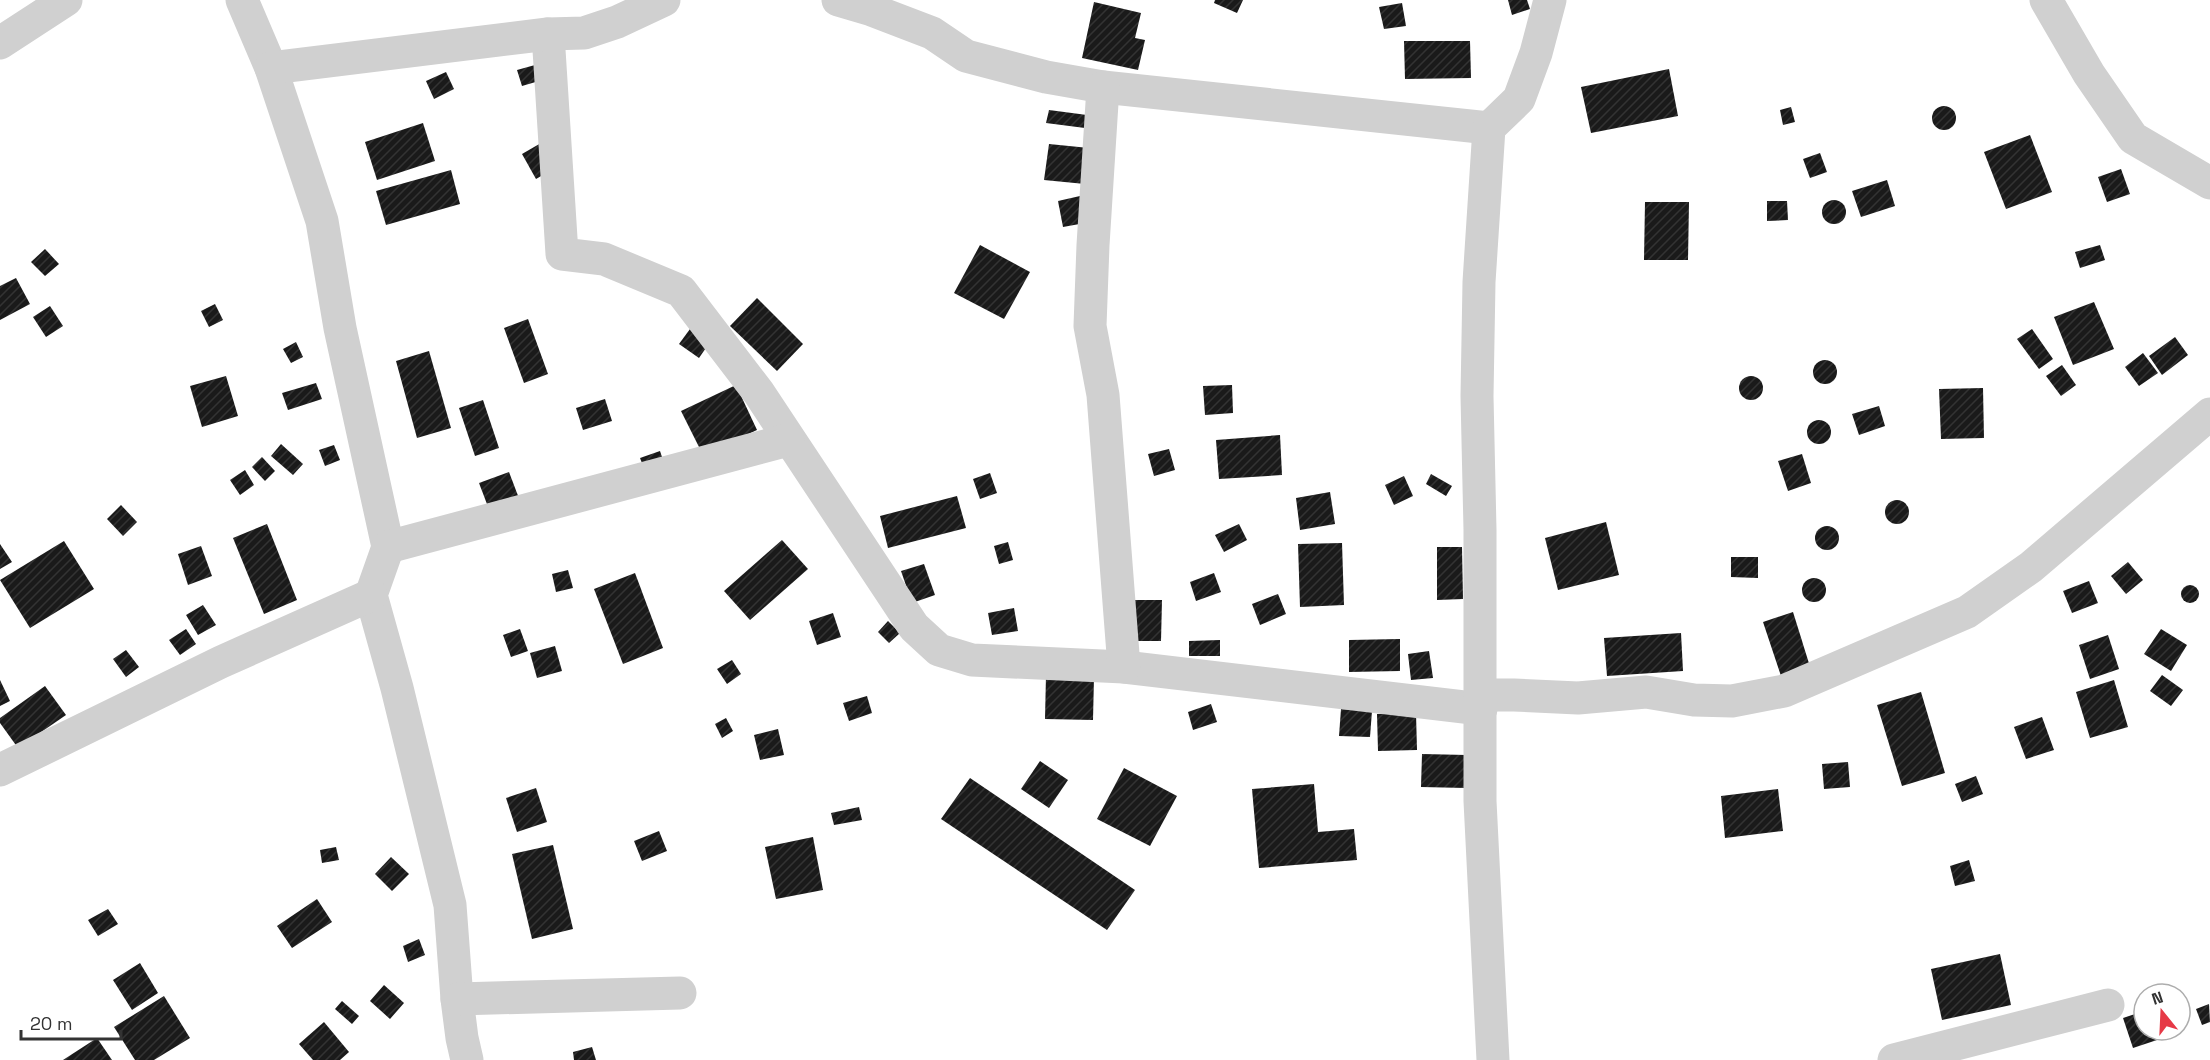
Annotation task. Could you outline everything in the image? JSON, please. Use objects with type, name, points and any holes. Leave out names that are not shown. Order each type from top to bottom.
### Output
[{"type":"street","points":[[0,43],[66,0]]},
{"type":"street","points":[[242,0],[271,68],[322,221],[340,328],[388,547],[370,595],[398,688],[450,905],[458,999],[459,1053]]},
{"type":"street","points":[[271,68],[548,34],[584,33],[617,22],[664,0]]},
{"type":"street","points":[[838,0],[872,10],[932,33],[966,56],[1046,77],[1103,87],[1489,128]]},
{"type":"street","points":[[1492,1060],[1480,801],[1480,530],[1477,384],[1479,282],[1489,128],[1519,99],[1536,53],[1550,0]]},
{"type":"street","points":[[2046,0],[2089,74],[2133,138],[2210,183]]},
{"type":"street","points":[[548,34],[562,254],[604,259],[681,291],[739,366],[914,627],[939,650],[972,660],[1124,667],[1481,702],[1578,698],[1646,692],[1694,700],[1732,701],[1784,691],[1967,612],[2031,567],[2210,414]]},
{"type":"street","points":[[1103,87],[1090,326],[1103,395],[1124,667]]},
{"type":"street","points":[[388,547],[788,440]]},
{"type":"street","points":[[0,770],[221,662],[370,595]]},
{"type":"street","points":[[458,999],[680,993]]},
{"type":"street","points":[[1894,1060],[2108,1005]]},
{"type":"building","points":[[1215,0],[1243,0],[1237,13],[1214,3]]},
{"type":"building","points":[[1508,0],[1527,0],[1530,9],[1512,15]]},
{"type":"building","points":[[1094,2],[1141,13],[1135,38],[1145,40],[1138,70],[1082,58]]},
{"type":"building","points":[[1402,3],[1406,26],[1384,29],[1379,7]]},
{"type":"building","points":[[1404,41],[1470,41],[1471,78],[1405,79]]},
{"type":"building","points":[[535,65],[539,81],[522,86],[517,70]]},
{"type":"building","points":[[1669,69],[1678,116],[1591,133],[1581,87]]},
{"type":"building","points":[[446,72],[454,89],[434,99],[426,81]]},
{"type":"building","points":[[1944,106],[1953,109],[1956,118],[1953,127],[1944,130],[1935,127],[1932,118],[1935,109]]},
{"type":"building","points":[[1791,107],[1795,122],[1783,125],[1780,110]]},
{"type":"building","points":[[1049,110],[1087,115],[1085,128],[1046,123]]},
{"type":"building","points":[[423,123],[435,161],[377,180],[365,142]]},
{"type":"building","points":[[2030,135],[2052,192],[2006,209],[1984,152]]},
{"type":"building","points":[[541,143],[555,168],[536,179],[522,154]]},
{"type":"building","points":[[1049,144],[1089,148],[1085,184],[1044,180]]},
{"type":"building","points":[[1820,153],[1827,172],[1810,178],[1803,159]]},
{"type":"building","points":[[2121,169],[2130,194],[2107,202],[2098,177]]},
{"type":"building","points":[[451,170],[460,204],[386,225],[376,191]]},
{"type":"building","points":[[1887,180],[1895,206],[1861,217],[1852,191]]},
{"type":"building","points":[[1080,196],[1085,223],[1063,227],[1058,201]]},
{"type":"building","points":[[1834,200],[1843,203],[1846,212],[1843,221],[1834,224],[1825,221],[1822,212],[1825,203]]},
{"type":"building","points":[[1767,201],[1787,201],[1788,220],[1767,221]]},
{"type":"building","points":[[1645,202],[1689,202],[1688,260],[1644,260]]},
{"type":"building","points":[[980,245],[1030,272],[1004,319],[954,293]]},
{"type":"building","points":[[2100,245],[2105,260],[2080,268],[2075,252]]},
{"type":"building","points":[[45,249],[59,264],[45,276],[31,262]]},
{"type":"building","points":[[16,278],[30,304],[0,320],[0,286]]},
{"type":"building","points":[[757,298],[803,344],[777,371],[730,326]]},
{"type":"building","points":[[2094,302],[2114,349],[2073,365],[2054,317]]},
{"type":"building","points":[[215,304],[223,320],[209,327],[201,311]]},
{"type":"building","points":[[50,306],[63,326],[46,337],[33,317]]},
{"type":"building","points":[[528,319],[548,374],[524,383],[504,328]]},
{"type":"building","points":[[690,329],[710,342],[699,358],[679,344]]},
{"type":"building","points":[[2032,329],[2053,359],[2039,369],[2017,339]]},
{"type":"building","points":[[2175,337],[2188,355],[2162,375],[2149,356]]},
{"type":"building","points":[[296,342],[303,357],[291,363],[283,349]]},
{"type":"building","points":[[429,351],[451,428],[417,438],[396,361]]},
{"type":"building","points":[[2143,353],[2158,373],[2139,386],[2125,367]]},
{"type":"building","points":[[1825,360],[1834,363],[1837,372],[1834,381],[1825,384],[1816,381],[1813,372],[1816,363]]},
{"type":"building","points":[[2062,365],[2076,385],[2061,396],[2046,376]]},
{"type":"building","points":[[226,376],[238,416],[202,427],[190,386]]},
{"type":"building","points":[[1751,376],[1760,379],[1763,388],[1760,397],[1751,400],[1742,397],[1739,388],[1742,379]]},
{"type":"building","points":[[316,383],[322,399],[288,410],[282,393]]},
{"type":"building","points":[[736,385],[757,430],[703,455],[681,411]]},
{"type":"building","points":[[1232,385],[1233,413],[1205,415],[1203,386]]},
{"type":"building","points":[[1983,388],[1984,438],[1941,439],[1939,389]]},
{"type":"building","points":[[605,399],[612,421],[583,430],[576,408]]},
{"type":"building","points":[[483,400],[499,448],[475,456],[459,408]]},
{"type":"building","points":[[1879,406],[1885,426],[1859,435],[1852,414]]},
{"type":"building","points":[[1819,420],[1828,423],[1831,432],[1828,441],[1819,444],[1810,441],[1807,432],[1810,423]]},
{"type":"building","points":[[1280,435],[1282,475],[1219,479],[1216,440]]},
{"type":"building","points":[[281,444],[303,464],[293,475],[271,456]]},
{"type":"building","points":[[334,445],[340,460],[325,466],[319,450]]},
{"type":"building","points":[[1169,449],[1175,470],[1154,476],[1148,454]]},
{"type":"building","points":[[660,451],[666,469],[647,476],[640,458]]},
{"type":"building","points":[[1802,454],[1811,483],[1788,491],[1778,461]]},
{"type":"building","points":[[262,457],[275,471],[265,481],[252,467]]},
{"type":"building","points":[[245,470],[254,485],[240,495],[230,480]]},
{"type":"building","points":[[509,472],[520,501],[490,512],[479,483]]},
{"type":"building","points":[[990,473],[997,493],[980,499],[973,479]]},
{"type":"building","points":[[1431,474],[1452,486],[1446,496],[1426,484]]},
{"type":"building","points":[[1404,476],[1413,496],[1394,505],[1385,485]]},
{"type":"building","points":[[1330,492],[1335,524],[1300,530],[1296,498]]},
{"type":"building","points":[[957,496],[966,528],[888,548],[880,516]]},
{"type":"building","points":[[1897,500],[1906,503],[1909,512],[1906,521],[1897,524],[1888,521],[1885,512],[1888,503]]},
{"type":"building","points":[[121,505],[137,522],[123,536],[107,519]]},
{"type":"building","points":[[1606,522],[1619,575],[1558,590],[1545,538]]},
{"type":"building","points":[[267,524],[297,600],[264,614],[233,538]]},
{"type":"building","points":[[1239,524],[1247,540],[1224,552],[1215,535]]},
{"type":"building","points":[[1827,526],[1836,529],[1839,538],[1836,547],[1827,550],[1818,547],[1815,538],[1818,529]]},
{"type":"building","points":[[782,540],[808,569],[750,620],[724,591]]},
{"type":"building","points":[[64,541],[94,589],[30,628],[0,580]]},
{"type":"building","points":[[1008,542],[1013,560],[999,564],[994,546]]},
{"type":"building","points":[[1342,543],[1344,605],[1300,607],[1298,544]]},
{"type":"building","points":[[0,544],[12,562],[0,569]]},
{"type":"building","points":[[201,546],[212,576],[188,585],[178,554]]},
{"type":"building","points":[[1437,547],[1462,547],[1463,599],[1437,600]]},
{"type":"building","points":[[1731,557],[1758,557],[1758,578],[1731,577]]},
{"type":"building","points":[[2128,562],[2143,580],[2126,594],[2111,576]]},
{"type":"building","points":[[924,564],[935,595],[912,603],[901,571]]},
{"type":"building","points":[[568,570],[573,588],[556,592],[552,574]]},
{"type":"building","points":[[635,573],[663,648],[623,664],[594,589]]},
{"type":"building","points":[[1214,573],[1221,592],[1196,601],[1190,582]]},
{"type":"building","points":[[1814,578],[1823,581],[1826,590],[1823,599],[1814,602],[1805,599],[1802,590],[1805,581]]},
{"type":"building","points":[[2089,581],[2098,603],[2072,613],[2063,591]]},
{"type":"building","points":[[2186,585],[2194,585],[2199,590],[2197,601],[2186,603],[2181,598],[2181,590]]},
{"type":"building","points":[[1278,594],[1286,614],[1260,625],[1252,604]]},
{"type":"building","points":[[1131,600],[1162,600],[1161,641],[1131,641]]},
{"type":"building","points":[[203,605],[216,625],[198,635],[186,615]]},
{"type":"building","points":[[1014,608],[1018,631],[992,635],[988,613]]},
{"type":"building","points":[[1793,612],[1812,673],[1783,682],[1763,622]]},
{"type":"building","points":[[833,613],[841,637],[817,645],[809,621]]},
{"type":"building","points":[[888,621],[900,633],[889,643],[878,632]]},
{"type":"building","points":[[186,629],[196,644],[180,655],[169,640]]},
{"type":"building","points":[[520,629],[528,651],[511,657],[503,635]]},
{"type":"building","points":[[2161,629],[2187,645],[2171,671],[2144,654]]},
{"type":"building","points":[[1681,633],[1683,671],[1607,676],[1604,638]]},
{"type":"building","points":[[2108,635],[2119,669],[2090,679],[2079,645]]},
{"type":"building","points":[[1400,639],[1400,671],[1349,672],[1349,640]]},
{"type":"building","points":[[1220,640],[1220,656],[1189,656],[1189,641]]},
{"type":"building","points":[[555,646],[562,671],[537,678],[530,653]]},
{"type":"building","points":[[126,650],[139,667],[126,677],[113,659]]},
{"type":"building","points":[[1429,651],[1433,678],[1411,680],[1408,654]]},
{"type":"building","points":[[732,660],[741,674],[727,684],[717,669]]},
{"type":"building","points":[[1046,675],[1094,677],[1093,720],[1045,719]]},
{"type":"building","points":[[2162,675],[2183,690],[2171,706],[2150,691]]},
{"type":"building","points":[[0,680],[10,701],[0,706]]},
{"type":"building","points":[[2114,680],[2128,727],[2090,738],[2076,692]]},
{"type":"building","points":[[45,686],[66,715],[18,748],[0,723],[0,718]]},
{"type":"building","points":[[1921,692],[1945,773],[1902,786],[1877,705]]},
{"type":"building","points":[[867,696],[872,713],[849,721],[843,703]]},
{"type":"building","points":[[1211,704],[1217,722],[1193,730],[1188,712]]},
{"type":"building","points":[[1341,709],[1372,711],[1370,737],[1339,736]]},
{"type":"building","points":[[1416,713],[1417,750],[1378,751],[1377,714]]},
{"type":"building","points":[[2042,717],[2054,750],[2026,759],[2014,727]]},
{"type":"building","points":[[726,718],[733,731],[722,738],[715,724]]},
{"type":"building","points":[[778,729],[784,755],[760,760],[754,735]]},
{"type":"building","points":[[1422,754],[1467,755],[1466,788],[1421,787]]},
{"type":"building","points":[[1040,761],[1068,780],[1049,808],[1021,789]]},
{"type":"building","points":[[1848,762],[1850,787],[1824,789],[1822,764]]},
{"type":"building","points":[[1124,768],[1177,796],[1150,846],[1097,819]]},
{"type":"building","points":[[1976,776],[1983,794],[1962,802],[1955,784]]},
{"type":"building","points":[[970,778],[1135,890],[1107,930],[941,819]]},
{"type":"building","points":[[1314,784],[1318,832],[1354,829],[1357,860],[1259,868],[1252,789]]},
{"type":"building","points":[[536,788],[547,822],[517,832],[506,798]]},
{"type":"building","points":[[1778,789],[1783,831],[1725,838],[1721,796]]},
{"type":"building","points":[[859,807],[862,820],[834,825],[831,813]]},
{"type":"building","points":[[659,831],[667,851],[642,861],[634,841]]},
{"type":"building","points":[[813,837],[823,890],[776,899],[765,847]]},
{"type":"building","points":[[553,845],[573,929],[532,939],[512,854]]},
{"type":"building","points":[[336,847],[339,860],[322,863],[320,850]]},
{"type":"building","points":[[391,857],[409,874],[392,891],[375,874]]},
{"type":"building","points":[[1969,860],[1975,881],[1955,886],[1950,866]]},
{"type":"building","points":[[317,899],[332,922],[292,948],[277,926]]},
{"type":"building","points":[[108,909],[118,924],[98,936],[88,920]]},
{"type":"building","points":[[419,939],[425,955],[408,962],[403,946]]},
{"type":"building","points":[[2000,954],[2011,1005],[1942,1020],[1931,969]]},
{"type":"building","points":[[140,963],[158,993],[132,1010],[113,980]]},
{"type":"building","points":[[384,985],[404,1003],[390,1019],[370,1001]]},
{"type":"building","points":[[164,996],[190,1038],[154,1060],[135,1060],[114,1027]]},
{"type":"building","points":[[342,1001],[359,1016],[352,1024],[335,1009]]},
{"type":"building","points":[[2209,1004],[2210,1022],[2202,1025],[2196,1009]]},
{"type":"building","points":[[2132,1015],[2132,1042],[2151,1042],[2133,1048],[2123,1018]]},
{"type":"building","points":[[324,1022],[349,1052],[340,1060],[313,1060],[299,1044]]},
{"type":"building","points":[[97,1038],[112,1060],[63,1060]]},
{"type":"building","points":[[592,1047],[596,1060],[574,1060],[573,1052]]}]
